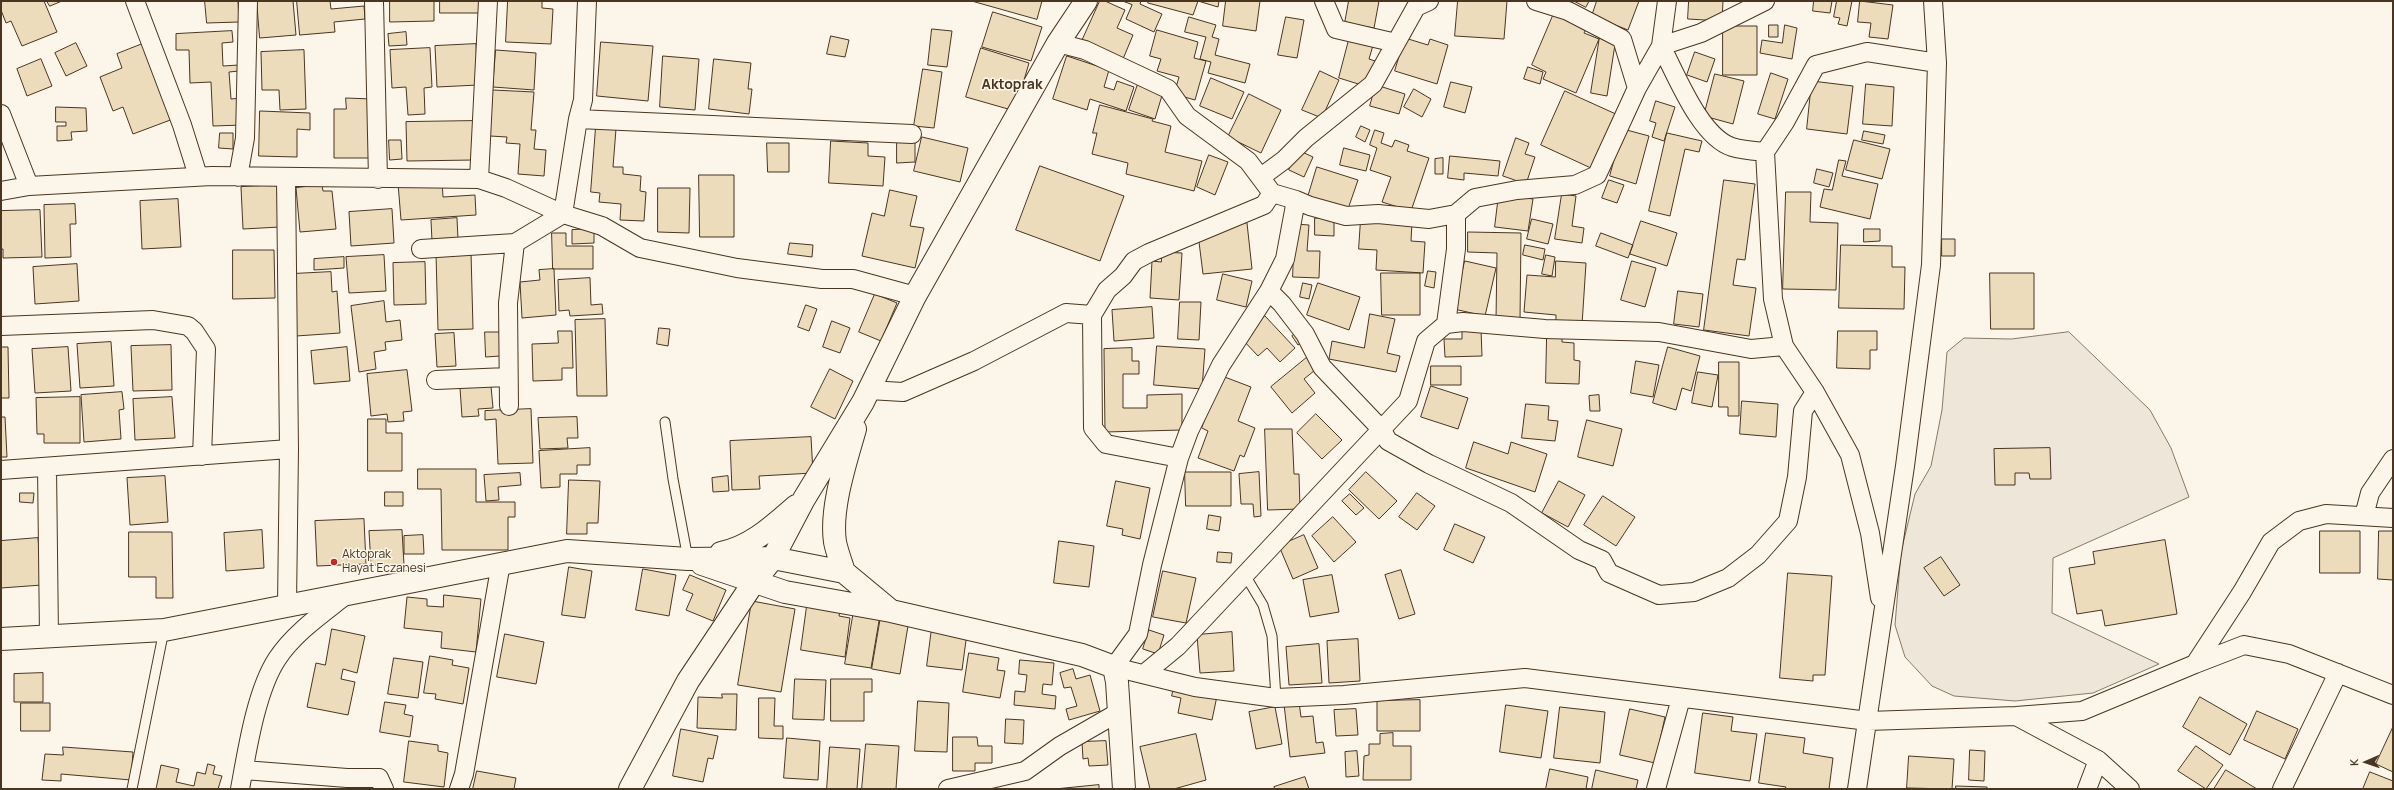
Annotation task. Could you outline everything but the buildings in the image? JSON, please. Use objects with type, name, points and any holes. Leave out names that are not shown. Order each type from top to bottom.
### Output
[{"type":"street","points":[[135,1],[182,125],[198,176]]},
{"type":"street","points":[[238,177],[245,138],[248,1]]},
{"type":"street","points":[[374,1],[378,179]]},
{"type":"street","points":[[479,178],[488,1]]},
{"type":"street","points":[[563,214],[582,100],[587,1]]},
{"type":"street","points":[[630,789],[688,681],[754,582],[773,558],[804,499],[866,396],[916,296],[1058,43],[1086,1]]},
{"type":"street","points":[[1324,1],[1336,29],[1396,43]]},
{"type":"street","points":[[1536,1],[1568,11],[1622,39],[1637,88]]},
{"type":"street","points":[[1058,43],[1085,50],[1168,89],[1187,116],[1248,161],[1272,193],[1346,216],[1378,214],[1429,219],[1456,214],[1476,198],[1517,190],[1575,185],[1597,175],[1637,88],[1661,46],[1667,1]]},
{"type":"street","points":[[1661,46],[1701,33],[1765,1]]},
{"type":"street","points":[[1857,789],[1905,466],[1931,265],[1937,63],[1933,1]]},
{"type":"street","points":[[1261,177],[1284,160],[1306,138],[1373,84],[1419,3]]},
{"type":"street","points":[[1661,46],[1700,120],[1713,135],[1731,147],[1765,152]]},
{"type":"street","points":[[1883,616],[1870,533],[1850,455],[1815,392],[1784,346],[1773,299],[1765,152],[1785,122],[1816,65],[1867,52],[1937,63]]},
{"type":"street","points":[[1,114],[29,186]]},
{"type":"street","points":[[578,119],[912,134]]},
{"type":"street","points":[[1,191],[29,186],[198,176],[378,179],[446,177],[479,178],[506,188],[563,214],[602,226],[640,248],[737,268],[822,279],[854,279],[916,296]]},
{"type":"street","points":[[286,178],[289,450],[287,605]]},
{"type":"street","points":[[1179,458],[1106,444],[1093,428],[1092,315],[1107,290],[1123,276],[1134,261],[1149,253],[1264,205],[1272,193]]},
{"type":"street","points":[[1124,789],[1120,712],[1114,667],[1138,634],[1152,565],[1179,458],[1189,431],[1221,366],[1269,291],[1285,259],[1296,200]]},
{"type":"street","points":[[421,249],[514,243],[563,214]]},
{"type":"street","points":[[1446,324],[1456,249],[1456,214]]},
{"type":"street","points":[[509,406],[507,377],[508,303],[514,243]]},
{"type":"street","points":[[1269,291],[1282,304],[1305,334],[1322,368],[1382,430],[1388,441],[1429,464],[1511,503],[1579,550],[1602,560],[1609,573],[1659,595],[1694,592],[1728,578],[1758,555],[1788,521],[1798,477],[1803,411],[1815,392]]},
{"type":"street","points":[[866,396],[903,392],[974,361],[1066,313],[1092,315]]},
{"type":"street","points":[[1,326],[153,320],[188,326],[194,330],[206,349],[202,456]]},
{"type":"street","points":[[1144,674],[1178,646],[1408,401],[1426,341],[1446,324],[1463,322],[1545,329],[1659,332],[1751,349],[1784,346]]},
{"type":"street","points":[[436,380],[507,377]]},
{"type":"street","points":[[844,572],[835,541],[839,488],[866,396]]},
{"type":"street","points":[[1,470],[289,450]]},
{"type":"street","points":[[2364,516],[2370,493],[2393,459]]},
{"type":"street","points":[[47,467],[49,637]]},
{"type":"street","points":[[688,559],[743,546],[762,534],[804,499]]},
{"type":"street","points":[[2194,664],[2242,592],[2271,542],[2299,521],[2326,514],[2393,518]]},
{"type":"street","points":[[1,639],[164,630],[567,551],[688,559],[773,558],[844,572],[891,611]]},
{"type":"street","points":[[688,559],[785,592],[891,611],[1082,655],[1114,667],[1195,687],[1276,698],[1344,695],[1525,678],[1868,721],[2016,716],[2082,712],[2194,664],[2244,645],[2289,654],[2393,695]]},
{"type":"street","points":[[460,789],[464,774],[501,563]]},
{"type":"street","points":[[240,789],[252,724],[276,660],[292,641],[316,618],[346,595]]},
{"type":"street","points":[[2282,789],[2338,674]]},
{"type":"street","points":[[1656,789],[1681,698]]},
{"type":"street","points":[[948,789],[1025,771],[1060,746],[1120,712]]},
{"type":"street","points":[[2016,716],[2098,760],[2130,789]]},
{"type":"street","points":[[2086,789],[2098,760]]},
{"type":"street","points":[[244,770],[347,778],[379,778],[384,789]]},
{"type":"lane","points":[[665,422],[673,479],[688,559]]},
{"type":"lane","points":[[1245,575],[1263,605],[1272,636],[1276,698]]},
{"type":"lane","points":[[132,789],[164,630]]},
{"type":"shaded area","points":[[2069,332],[2150,410],[2171,448],[2189,497],[2053,558],[2052,613],[2159,664],[2093,693],[2015,701],[1954,696],[1932,686],[1905,657],[1895,625],[1901,552],[1915,494],[1931,466],[1942,410],[1947,352],[1964,338],[2011,339]]},
{"type":"place","name":"Aktoprak Hayat Eczanesi","points":[[334,562]]},
{"type":"district","name":"Aktoprak","points":[[1012,85]]}]
